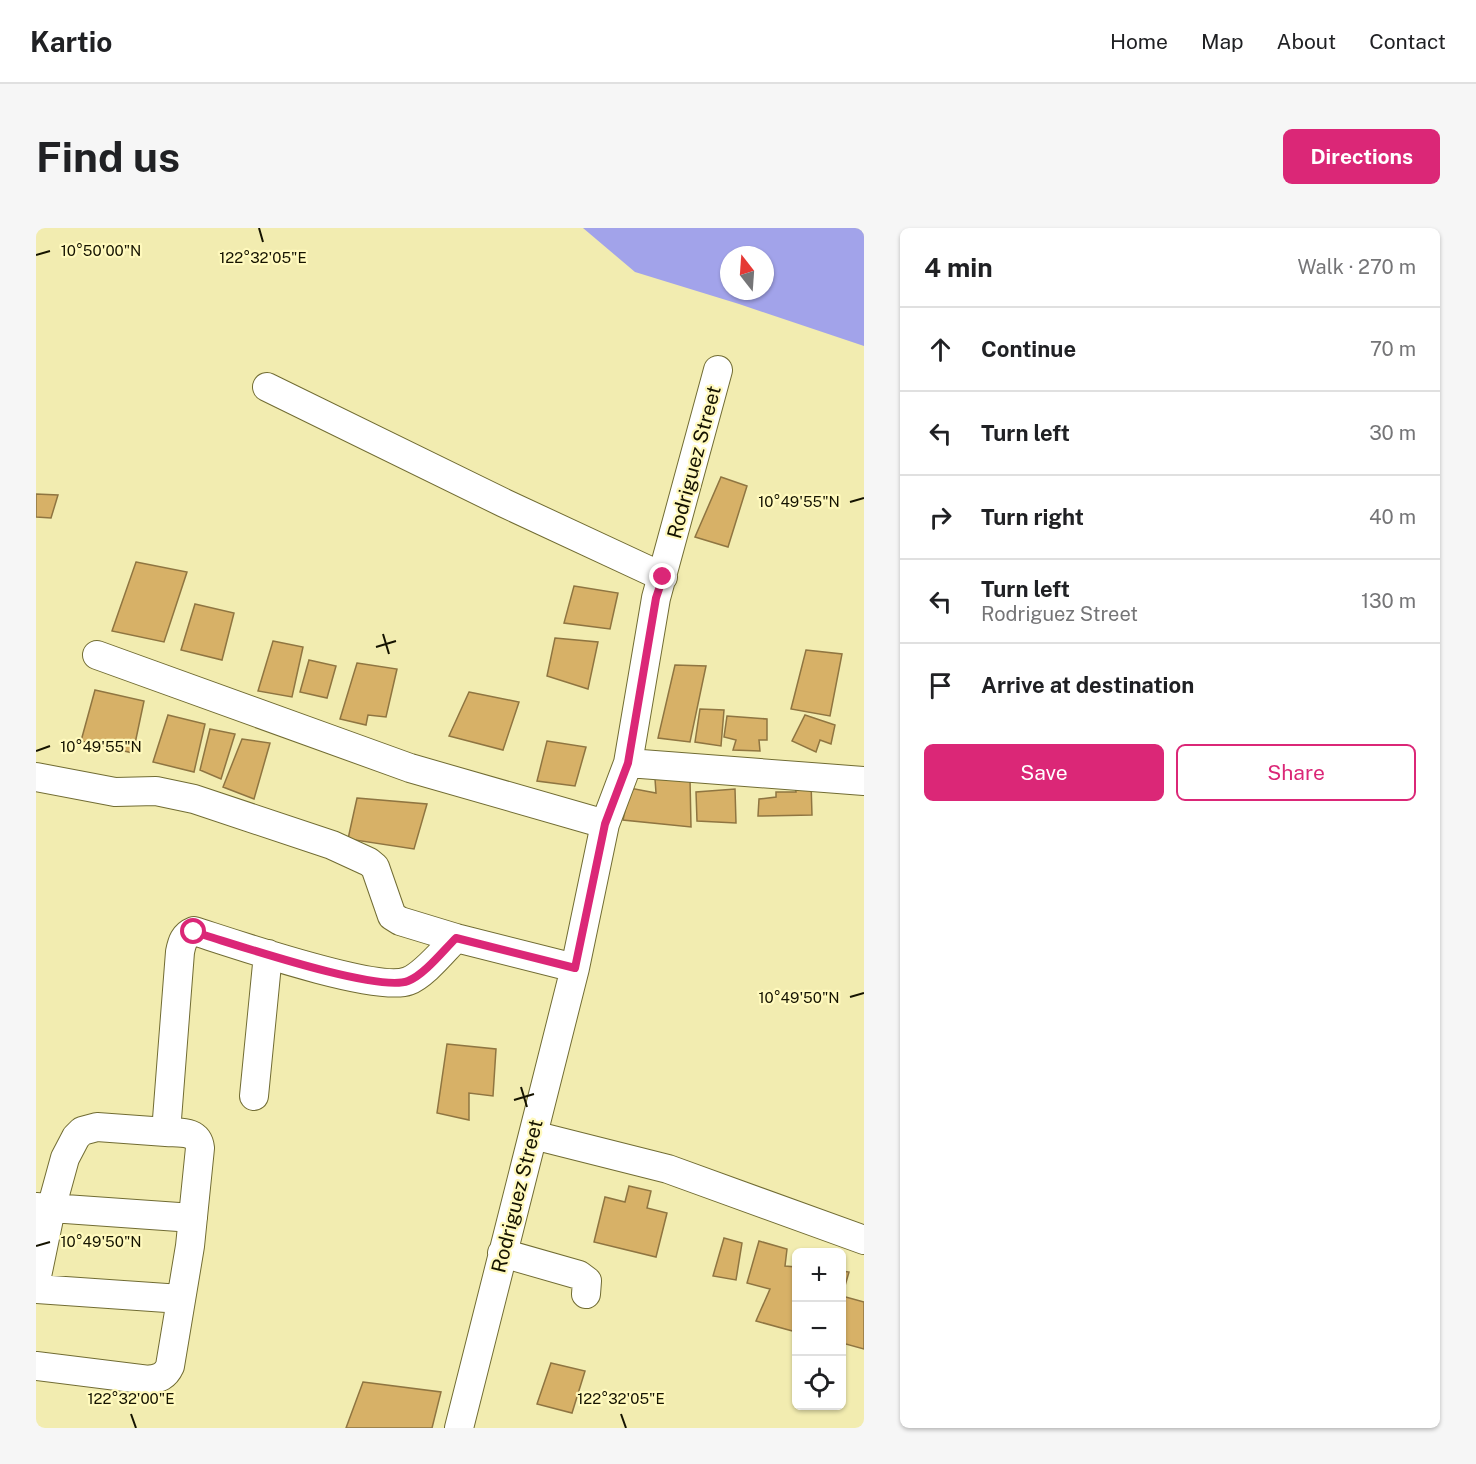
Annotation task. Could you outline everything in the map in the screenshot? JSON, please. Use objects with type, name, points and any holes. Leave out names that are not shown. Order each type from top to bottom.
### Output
[{"type":"street","name":"Rodriguez Street","points":[[459,1428],[575,968],[605,824],[628,763],[656,598],[718,370]]},
{"type":"street","points":[[267,387],[504,503],[663,577]]},
{"type":"street","points":[[97,655],[410,768],[605,824]]},
{"type":"street","points":[[628,763],[864,781]]},
{"type":"street","points":[[36,777],[115,792],[156,791],[194,799],[332,845],[375,867],[392,916],[400,921],[456,938],[575,968]]},
{"type":"street","points":[[166,1132],[180,952],[183,941],[189,933],[194,932],[268,954],[388,984],[408,981],[456,938]]},
{"type":"street","points":[[254,1096],[268,954]]},
{"type":"street","points":[[36,1281],[43,1208],[71,1144],[82,1131],[97,1127],[166,1132],[194,1135],[199,1140],[190,1246],[170,1366],[163,1376],[148,1380],[36,1366]]},
{"type":"street","points":[[533,1135],[668,1169],[864,1240]]},
{"type":"street","points":[[43,1208],[193,1218]]},
{"type":"street","points":[[502,1253],[579,1275],[586,1281],[586,1294]]},
{"type":"street","points":[[36,1289],[181,1299]]},
{"type":"water","points":[[583,228],[864,228],[864,346],[726,300],[774,300],[774,246],[720,246],[720,298],[635,272]]},
{"type":"building","points":[[721,477],[747,486],[728,547],[695,537]]},
{"type":"building","points":[[36,494],[58,495],[51,518],[36,517]]},
{"type":"building","points":[[136,562],[187,572],[164,642],[112,631]]},
{"type":"building","points":[[574,586],[618,593],[610,629],[564,623]]},
{"type":"building","points":[[195,604],[234,613],[222,660],[181,650]]},
{"type":"building","points":[[555,638],[598,642],[588,689],[547,676]]},
{"type":"building","points":[[273,641],[303,647],[292,697],[258,691]]},
{"type":"building","points":[[806,650],[842,654],[830,716],[791,709]]},
{"type":"building","points":[[309,660],[336,666],[327,698],[300,692]]},
{"type":"building","points":[[357,663],[397,669],[386,717],[368,715],[366,725],[340,719]]},
{"type":"building","points":[[675,665],[706,666],[690,742],[658,738]]},
{"type":"building","points":[[95,690],[144,701],[133,753],[81,741]]},
{"type":"building","points":[[469,692],[519,702],[503,750],[449,736]]},
{"type":"building","points":[[700,709],[724,710],[721,746],[695,742]]},
{"type":"building","points":[[168,715],[205,724],[194,772],[153,762]]},
{"type":"building","points":[[805,715],[835,725],[831,744],[820,740],[816,752],[792,741]]},
{"type":"building","points":[[727,716],[767,719],[767,740],[759,740],[760,751],[733,750],[736,740],[724,737]]},
{"type":"building","points":[[210,729],[235,734],[221,779],[200,770]]},
{"type":"building","points":[[242,739],[270,743],[254,799],[223,787]]},
{"type":"building","points":[[547,741],[586,747],[575,786],[537,781]]},
{"type":"building","points":[[655,779],[690,779],[691,827],[623,820],[630,788],[656,793]]},
{"type":"building","points":[[795,782],[811,782],[812,815],[758,816],[759,799],[776,797],[776,792],[796,792]]},
{"type":"building","points":[[735,789],[736,823],[697,821],[696,792]]},
{"type":"building","points":[[357,798],[427,804],[414,849],[348,839]]},
{"type":"building","points":[[447,1044],[496,1049],[493,1096],[469,1093],[469,1120],[437,1113]]},
{"type":"building","points":[[629,1186],[651,1191],[647,1208],[667,1213],[656,1257],[594,1242],[605,1197],[625,1202]]},
{"type":"building","points":[[724,1238],[742,1243],[736,1280],[713,1276]]},
{"type":"building","points":[[759,1241],[787,1249],[785,1266],[792,1267],[792,1331],[756,1321],[770,1289],[747,1283]]},
{"type":"building","points":[[846,1297],[864,1302],[864,1349],[846,1344]]},
{"type":"building","points":[[551,1363],[585,1371],[572,1413],[537,1404]]},
{"type":"building","points":[[363,1382],[441,1392],[432,1428],[346,1428]]},
{"type":"route","points":[[194,932],[268,954],[388,984],[408,981],[456,938],[575,968],[605,824],[628,763],[656,598],[663,577]]}]
